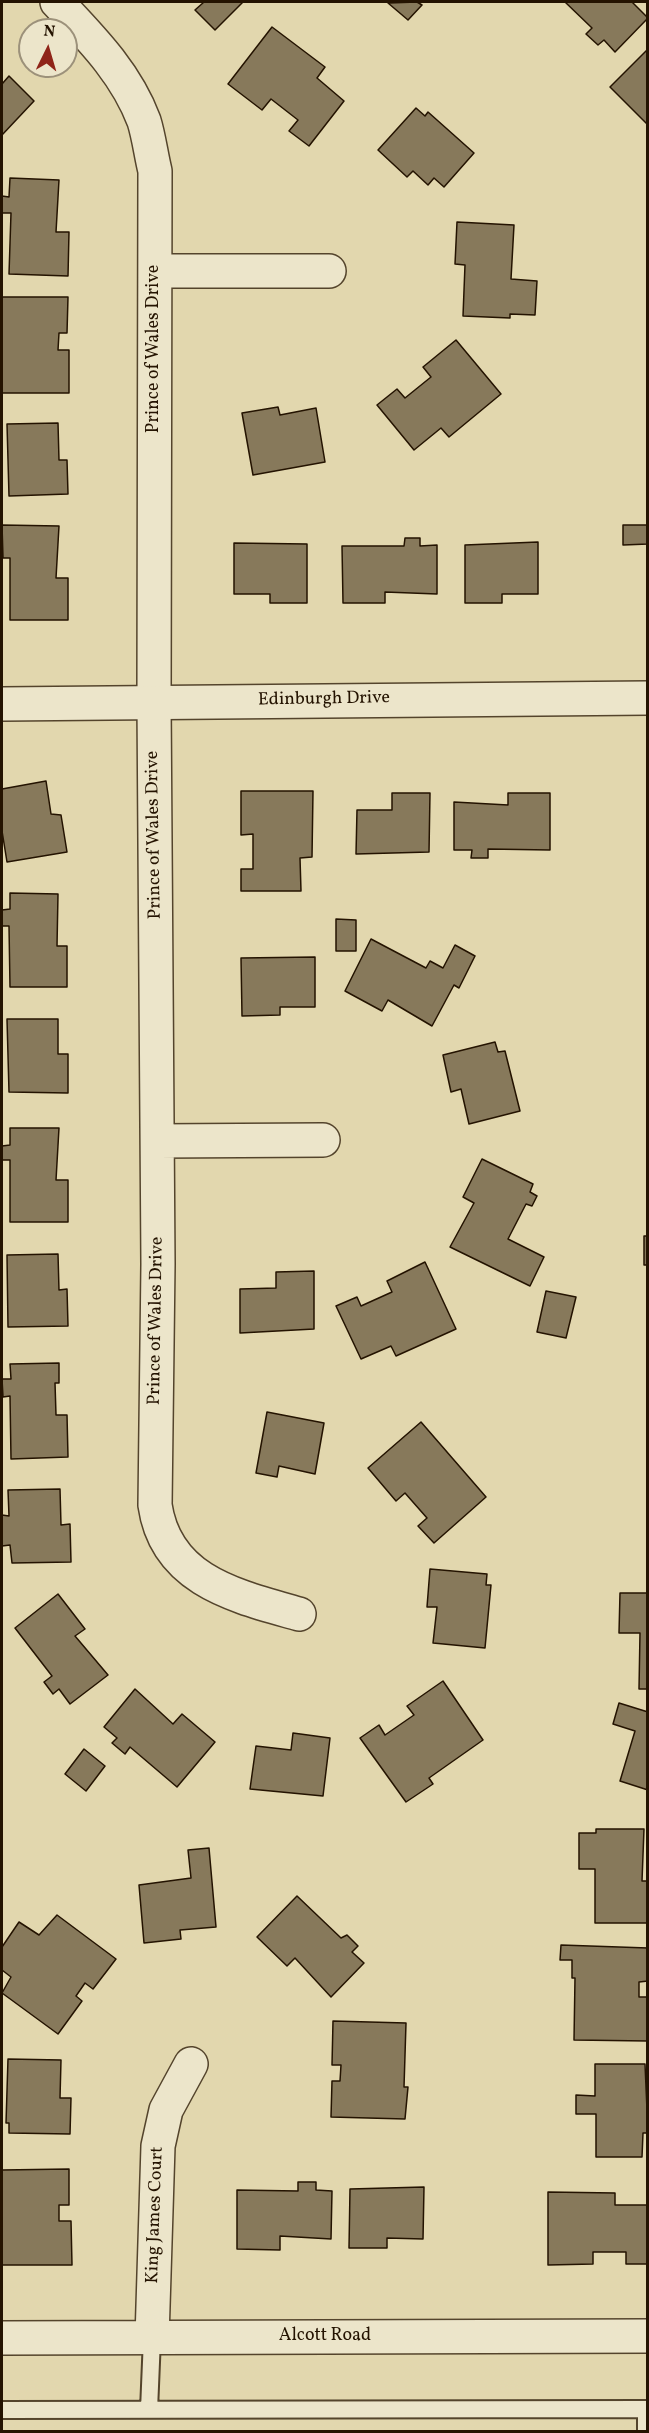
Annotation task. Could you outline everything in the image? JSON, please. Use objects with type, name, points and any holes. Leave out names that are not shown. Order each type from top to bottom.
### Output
[{"type":"street","name":"Prince of Wales Drive","points":[[57,2],[101,49],[122,76],[144,121],[155,171],[154,702],[158,1141],[155,1505],[158,1522],[167,1546],[184,1567],[211,1583],[249,1600],[299,1614]]},
{"type":"street","points":[[155,271],[329,271]]},
{"type":"street","name":"Edinburgh Drive","points":[[2,704],[648,698]]},
{"type":"street","points":[[158,1141],[323,1140]]},
{"type":"street","name":"King James Court","points":[[152,2338],[158,2146],[166,2110],[190,2064]]},
{"type":"street","name":"Alcott Road","points":[[2,2337],[648,2336]]},
{"type":"lane","points":[[149,2410],[152,2338]]},
{"type":"lane","points":[[2,2410],[646,2409],[646,2432]]},
{"type":"building","points":[[204,2],[243,2],[215,30],[195,10]]},
{"type":"building","points":[[417,2],[422,5],[408,20],[388,3]]},
{"type":"building","points":[[565,2],[632,2],[648,18],[615,52],[604,40],[598,45],[586,34],[592,28]]},
{"type":"building","points":[[272,27],[325,67],[317,78],[344,101],[309,146],[289,131],[298,120],[271,99],[262,110],[228,84]]},
{"type":"building","points":[[648,49],[648,125],[610,87]]},
{"type":"building","points":[[9,76],[34,101],[2,135],[2,84]]},
{"type":"building","points":[[416,108],[425,116],[428,112],[474,153],[444,187],[434,178],[428,185],[413,171],[407,177],[378,150]]},
{"type":"building","points":[[10,178],[59,180],[56,232],[69,232],[68,276],[9,274],[11,213],[2,213],[2,196],[9,197]]},
{"type":"building","points":[[457,222],[514,225],[511,279],[537,281],[535,315],[510,314],[510,318],[463,316],[465,265],[455,264]]},
{"type":"building","points":[[2,297],[68,297],[67,333],[59,333],[58,350],[69,350],[69,393],[2,393]]},
{"type":"building","points":[[456,340],[501,394],[449,437],[441,428],[414,450],[377,405],[397,389],[405,398],[431,377],[423,367]]},
{"type":"building","points":[[278,407],[280,415],[316,408],[325,462],[253,475],[242,413]]},
{"type":"building","points":[[58,423],[59,460],[67,460],[68,494],[9,496],[7,424]]},
{"type":"building","points":[[2,525],[59,526],[56,578],[68,578],[68,620],[10,620],[10,558],[3,558]]},
{"type":"building","points":[[623,525],[648,525],[648,544],[623,545]]},
{"type":"building","points":[[405,538],[420,538],[420,546],[437,545],[437,594],[385,592],[385,603],[343,603],[342,546],[404,546]]},
{"type":"building","points":[[538,542],[538,594],[502,594],[502,603],[465,603],[465,545]]},
{"type":"building","points":[[234,543],[307,544],[307,603],[270,603],[270,594],[234,594]]},
{"type":"building","points":[[46,781],[51,814],[61,815],[67,852],[7,862],[2,831],[2,789]]},
{"type":"building","points":[[241,791],[313,791],[312,857],[300,858],[301,891],[241,891],[241,869],[253,869],[253,834],[241,835]]},
{"type":"building","points":[[392,793],[430,793],[429,852],[356,854],[357,810],[392,810]]},
{"type":"building","points":[[508,793],[550,793],[550,850],[488,849],[488,858],[471,858],[472,850],[454,850],[454,802],[508,805]]},
{"type":"building","points":[[10,893],[58,894],[57,946],[67,946],[67,987],[10,987],[9,926],[2,926],[2,910],[10,909]]},
{"type":"building","points":[[336,919],[356,920],[356,951],[336,951]]},
{"type":"building","points":[[371,939],[426,968],[430,961],[443,968],[455,945],[475,956],[459,988],[454,985],[432,1026],[388,1000],[382,1011],[345,991]]},
{"type":"building","points":[[315,957],[315,1007],[280,1007],[280,1015],[242,1016],[241,958]]},
{"type":"building","points":[[7,1019],[58,1019],[58,1054],[68,1054],[68,1093],[9,1092]]},
{"type":"building","points":[[495,1042],[498,1052],[505,1051],[520,1111],[469,1124],[461,1089],[451,1092],[443,1055]]},
{"type":"building","points":[[10,1128],[59,1128],[56,1180],[68,1180],[68,1222],[10,1222],[10,1160],[2,1160],[2,1146],[10,1145]]},
{"type":"building","points":[[482,1159],[533,1184],[530,1192],[537,1196],[532,1206],[526,1204],[508,1239],[544,1257],[530,1286],[450,1247],[474,1203],[463,1197]]},
{"type":"building","points":[[644,1236],[648,1236],[648,1265],[644,1265]]},
{"type":"building","points":[[58,1254],[59,1290],[67,1289],[68,1326],[8,1327],[7,1255]]},
{"type":"building","points":[[425,1262],[456,1329],[396,1356],[391,1346],[361,1359],[336,1306],[357,1297],[361,1306],[392,1292],[387,1281]]},
{"type":"building","points":[[314,1271],[314,1329],[240,1333],[240,1289],[276,1288],[276,1272]]},
{"type":"building","points":[[546,1291],[576,1297],[566,1338],[537,1332]]},
{"type":"building","points":[[59,1363],[59,1383],[55,1383],[56,1415],[67,1415],[68,1457],[11,1459],[10,1396],[3,1397],[2,1379],[11,1379],[10,1364]]},
{"type":"building","points":[[267,1412],[324,1423],[315,1474],[279,1466],[277,1477],[256,1473]]},
{"type":"building","points":[[421,1422],[486,1497],[434,1543],[418,1526],[427,1518],[405,1493],[396,1501],[368,1468]]},
{"type":"building","points":[[60,1489],[61,1525],[70,1524],[71,1562],[12,1563],[10,1545],[2,1546],[2,1515],[9,1516],[8,1490]]},
{"type":"building","points":[[430,1569],[487,1574],[486,1585],[491,1585],[485,1648],[433,1643],[437,1607],[427,1607]]},
{"type":"building","points":[[620,1593],[648,1593],[648,1689],[639,1689],[640,1633],[619,1633]]},
{"type":"building","points":[[58,1594],[85,1629],[75,1636],[108,1675],[70,1704],[59,1689],[53,1694],[44,1682],[52,1676],[15,1628]]},
{"type":"building","points":[[443,1681],[483,1740],[429,1778],[433,1784],[406,1802],[360,1738],[379,1725],[385,1735],[414,1715],[407,1706]]},
{"type":"building","points":[[135,1689],[173,1724],[182,1714],[215,1742],[177,1787],[130,1747],[125,1754],[112,1743],[117,1738],[104,1727]]},
{"type":"building","points":[[619,1703],[648,1712],[648,1790],[620,1781],[635,1731],[613,1724]]},
{"type":"building","points":[[293,1733],[330,1738],[323,1796],[250,1789],[256,1746],[291,1750]]},
{"type":"building","points":[[84,1749],[105,1766],[86,1791],[65,1774]]},
{"type":"building","points":[[596,1829],[644,1829],[642,1881],[648,1881],[648,1923],[595,1923],[595,1869],[579,1869],[579,1833],[596,1833]]},
{"type":"building","points":[[209,1848],[216,1927],[180,1930],[181,1939],[144,1943],[139,1885],[191,1878],[188,1850]]},
{"type":"building","points":[[297,1896],[341,1938],[347,1935],[358,1946],[352,1952],[364,1963],[331,1997],[295,1958],[287,1966],[257,1937]]},
{"type":"building","points":[[57,1915],[116,1959],[93,1989],[85,1983],[76,1996],[82,2001],[58,2034],[2,1993],[11,1977],[2,1970],[2,1947],[19,1922],[39,1935]]},
{"type":"building","points":[[561,1945],[648,1948],[648,1981],[639,1982],[639,1997],[648,1997],[648,2041],[574,2040],[575,1978],[572,1978],[572,1960],[560,1960]]},
{"type":"building","points":[[333,2021],[406,2023],[404,2087],[408,2087],[405,2119],[331,2117],[332,2081],[340,2081],[341,2065],[332,2065]]},
{"type":"building","points":[[8,2059],[61,2060],[60,2098],[71,2098],[70,2134],[9,2133],[9,2123],[6,2123]]},
{"type":"building","points":[[595,2064],[645,2064],[648,2133],[643,2133],[642,2157],[596,2157],[596,2114],[576,2114],[576,2095],[595,2096]]},
{"type":"building","points":[[69,2169],[69,2205],[59,2205],[59,2221],[71,2221],[72,2265],[2,2265],[2,2170]]},
{"type":"building","points":[[298,2182],[316,2182],[316,2190],[332,2191],[331,2239],[280,2236],[280,2250],[237,2249],[237,2190],[298,2191]]},
{"type":"building","points":[[424,2187],[423,2239],[387,2238],[387,2248],[349,2248],[350,2189]]},
{"type":"building","points":[[548,2192],[615,2193],[615,2205],[648,2205],[648,2264],[626,2264],[626,2252],[593,2252],[593,2264],[548,2265]]}]
